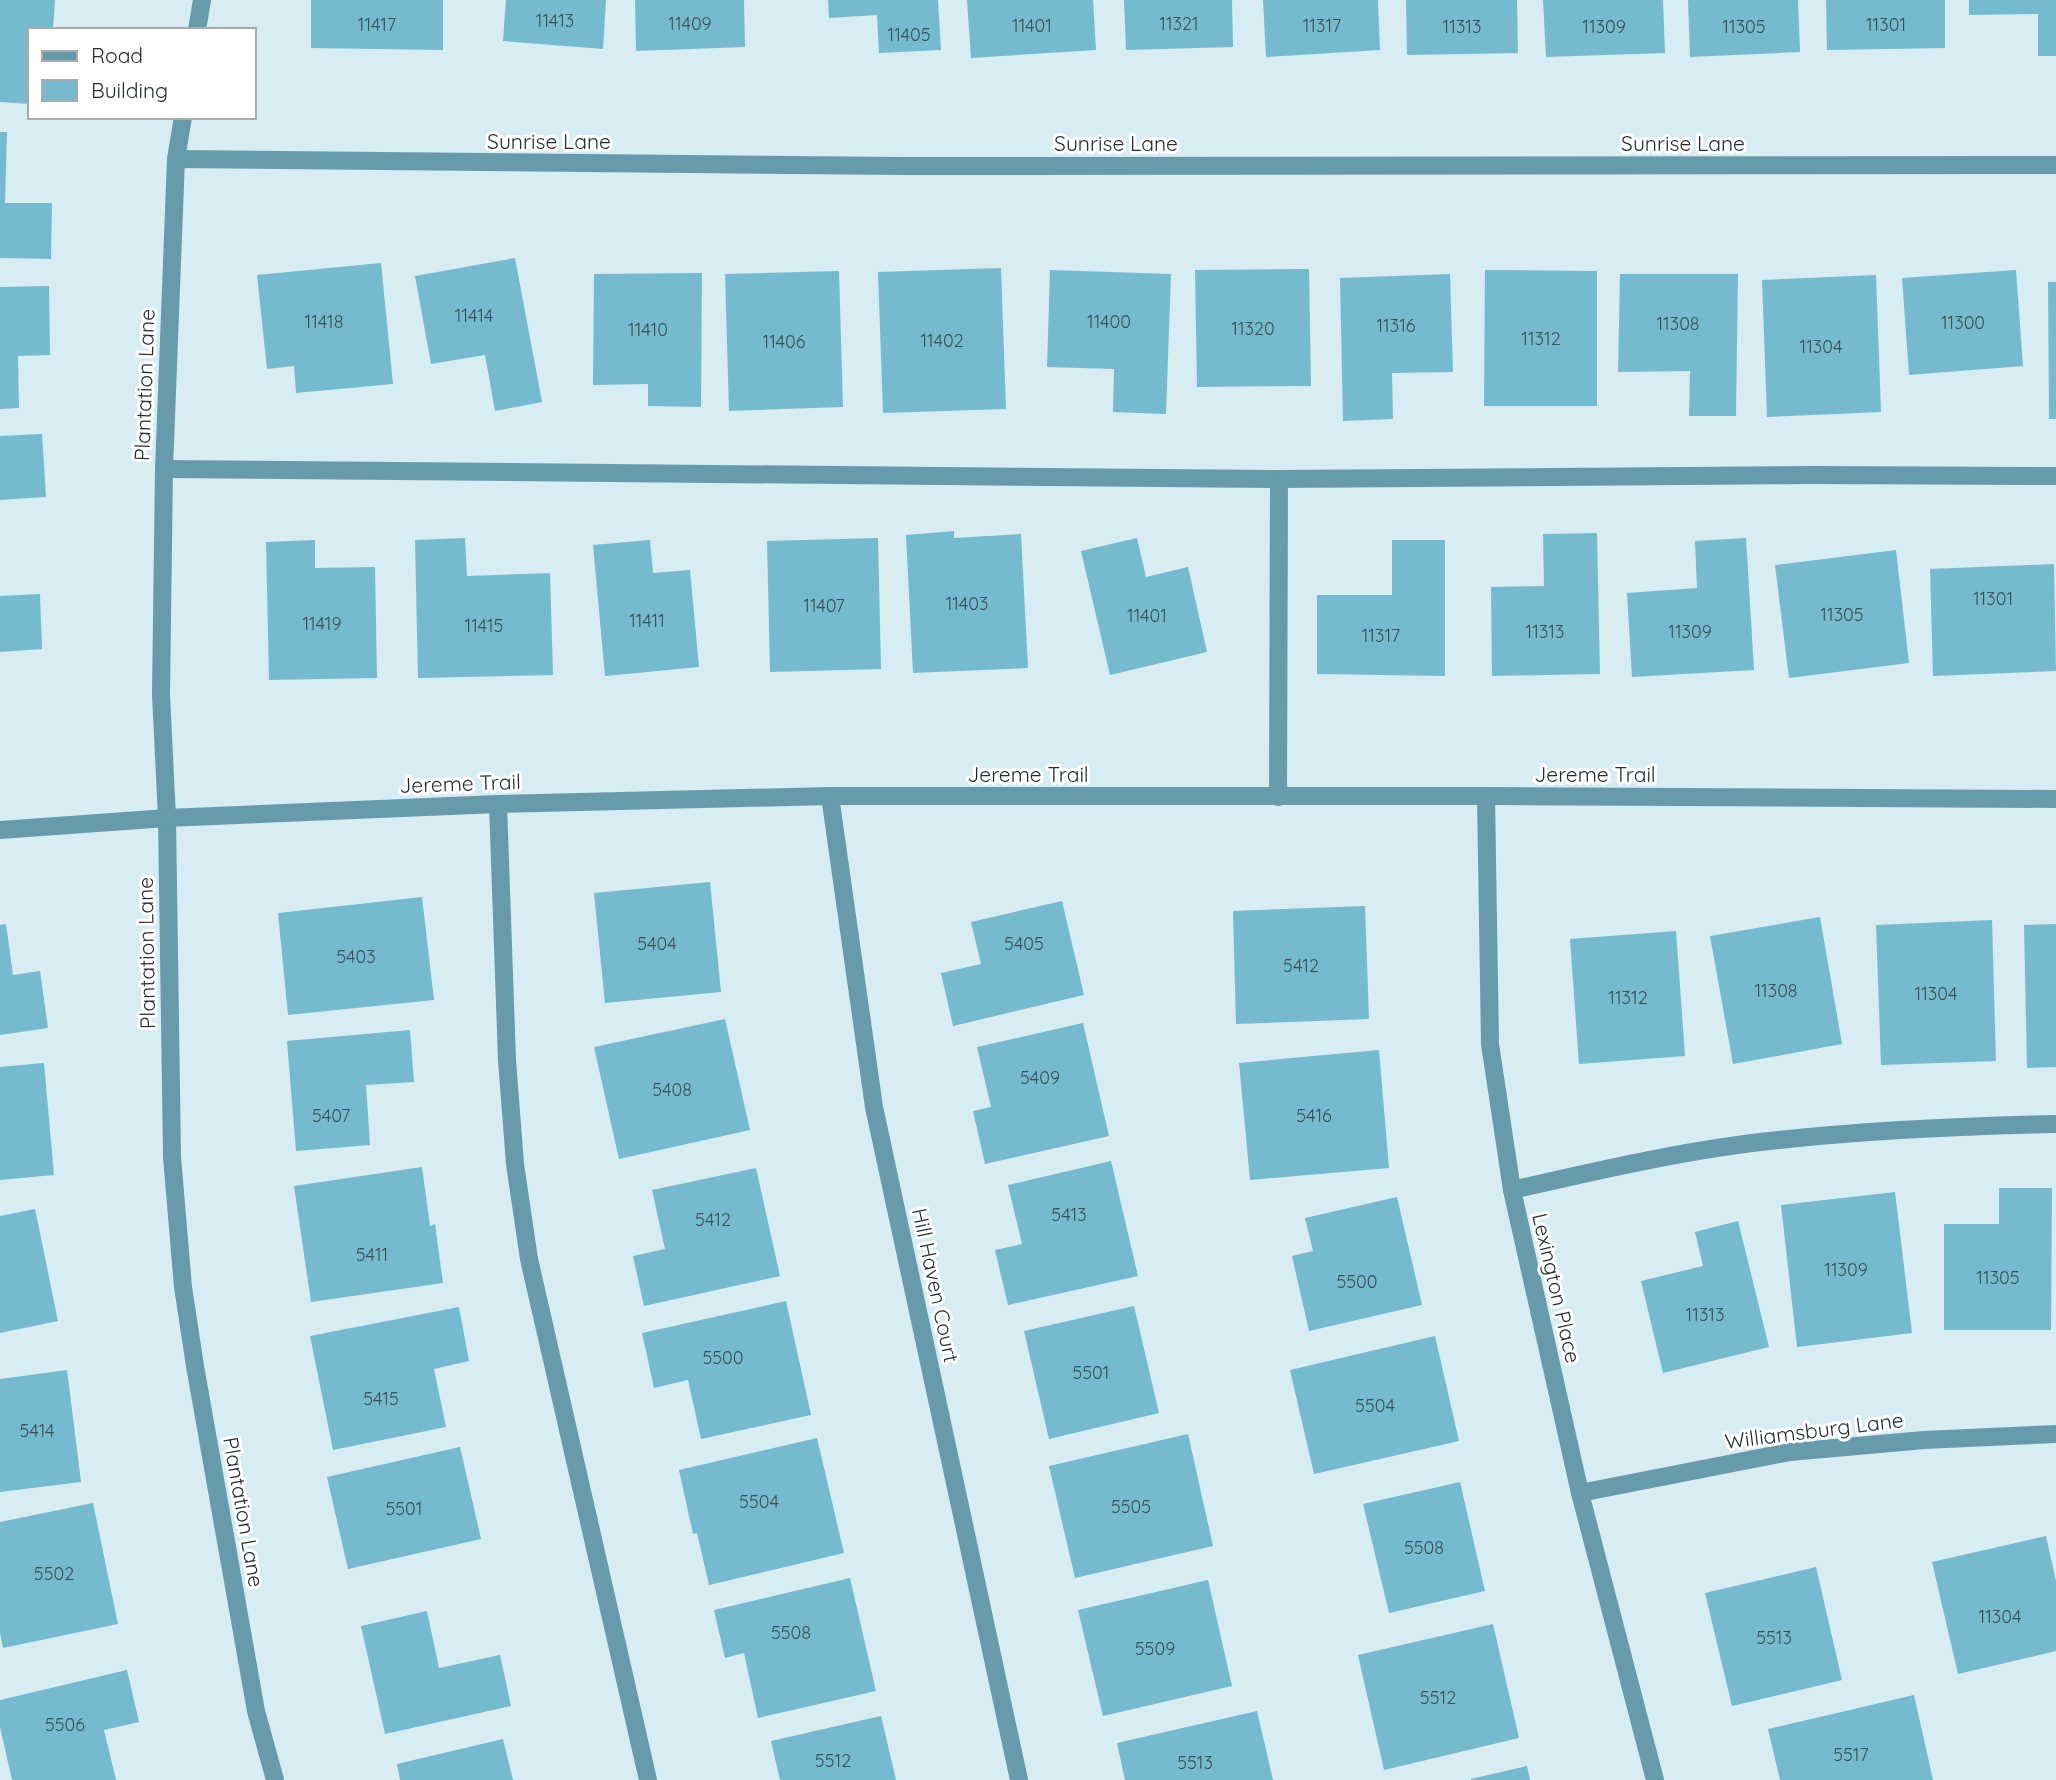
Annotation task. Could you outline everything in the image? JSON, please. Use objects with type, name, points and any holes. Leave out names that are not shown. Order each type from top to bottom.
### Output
[{"type":"street","points":[[197,28],[202,0]]},
{"type":"street","name":"Plantation Lane","points":[[183,119],[176,159],[164,470],[161,694],[167,818],[172,1157],[183,1287],[256,1712],[275,1780]]},
{"type":"street","name":"Sunrise Lane","points":[[176,159],[902,166],[2056,165]]},
{"type":"street","points":[[164,470],[1279,479],[2056,476]]},
{"type":"street","points":[[1278,797],[1279,479]]},
{"type":"street","name":"Jereme Trail","points":[[0,830],[167,818],[498,804],[830,796],[2056,799]]},
{"type":"street","name":"Hill Haven Court","points":[[830,796],[874,1107],[1019,1780]]},
{"type":"street","name":"Lexington Place","points":[[1486,796],[1490,1044],[1512,1190],[1580,1493],[1655,1780]]},
{"type":"street","points":[[498,804],[507,1060],[515,1164],[529,1259],[648,1780]]},
{"type":"street","points":[[1512,1190],[1686,1153],[1778,1140],[1960,1126],[2056,1124]]},
{"type":"street","name":"Williamsburg Lane","points":[[1580,1493],[1790,1452],[1924,1440],[2056,1434]]},
{"type":"building","points":[[0,0],[55,0],[53,28],[28,28],[28,104],[0,102]]},
{"type":"building","points":[[311,0],[443,0],[443,50],[311,48]]},
{"type":"building","points":[[506,0],[606,0],[603,49],[503,41]]},
{"type":"building","points":[[635,0],[744,0],[745,47],[636,51]]},
{"type":"building","points":[[828,0],[938,0],[941,50],[879,53],[877,15],[829,18]]},
{"type":"building","points":[[967,0],[1093,0],[1096,50],[971,58]]},
{"type":"building","points":[[1124,0],[1232,0],[1233,47],[1126,50]]},
{"type":"building","points":[[1263,0],[1378,0],[1380,50],[1266,57]]},
{"type":"building","points":[[1406,0],[1517,0],[1518,53],[1407,55]]},
{"type":"building","points":[[1543,0],[1663,0],[1665,53],[1546,57]]},
{"type":"building","points":[[1688,0],[1798,0],[1800,52],[1690,57]]},
{"type":"building","points":[[1826,0],[1945,0],[1945,48],[1827,50]]},
{"type":"building","points":[[1969,0],[2056,0],[2056,56],[2038,56],[2038,14],[1969,15]]},
{"type":"building","points":[[0,132],[7,132],[5,203],[52,203],[51,259],[0,258]]},
{"type":"building","points":[[515,258],[542,402],[495,411],[485,355],[431,364],[415,276]]},
{"type":"building","points":[[381,263],[393,384],[296,393],[294,366],[267,369],[257,275]]},
{"type":"building","points":[[1001,268],[1006,409],[883,413],[878,272]]},
{"type":"building","points":[[1309,269],[1311,386],[1197,387],[1195,270]]},
{"type":"building","points":[[1050,270],[1171,274],[1166,414],[1113,412],[1114,369],[1047,367]]},
{"type":"building","points":[[1485,270],[1597,271],[1597,406],[1484,406]]},
{"type":"building","points":[[2016,270],[2023,366],[1909,375],[1902,278]]},
{"type":"building","points":[[839,271],[843,407],[729,411],[725,274]]},
{"type":"building","points":[[702,273],[701,407],[648,406],[648,384],[593,385],[594,274]]},
{"type":"building","points":[[1450,274],[1453,372],[1392,373],[1393,419],[1343,421],[1340,278]]},
{"type":"building","points":[[1620,274],[1738,274],[1736,416],[1689,416],[1690,371],[1618,372]]},
{"type":"building","points":[[1876,275],[1881,412],[1767,417],[1762,280]]},
{"type":"building","points":[[2048,282],[2056,282],[2056,419],[2049,419]]},
{"type":"building","points":[[49,286],[50,355],[18,356],[19,408],[0,409],[0,287]]},
{"type":"building","points":[[42,434],[46,497],[0,500],[0,436]]},
{"type":"building","points":[[954,531],[954,538],[1021,534],[1028,668],[913,673],[906,535]]},
{"type":"building","points":[[1597,533],[1600,674],[1492,676],[1491,587],[1544,586],[1543,534]]},
{"type":"building","points":[[465,538],[467,576],[550,573],[553,675],[418,678],[415,540]]},
{"type":"building","points":[[878,538],[881,669],[770,672],[767,541]]},
{"type":"building","points":[[1137,538],[1146,577],[1188,567],[1207,652],[1110,675],[1081,551]]},
{"type":"building","points":[[1746,538],[1754,670],[1632,677],[1627,593],[1697,588],[1695,541]]},
{"type":"building","points":[[315,540],[315,568],[375,567],[377,678],[269,680],[266,542]]},
{"type":"building","points":[[650,540],[653,573],[690,570],[699,667],[605,676],[593,545]]},
{"type":"building","points":[[1392,540],[1445,540],[1445,676],[1317,674],[1317,595],[1392,595]]},
{"type":"building","points":[[1896,550],[1909,663],[1789,678],[1775,565]]},
{"type":"building","points":[[2054,564],[2056,671],[1933,676],[1930,569]]},
{"type":"building","points":[[40,594],[42,649],[0,652],[0,596]]},
{"type":"building","points":[[710,882],[721,992],[605,1003],[594,893]]},
{"type":"building","points":[[422,897],[434,1000],[288,1015],[278,913]]},
{"type":"building","points":[[1062,901],[1084,995],[953,1026],[941,973],[981,964],[971,922]]},
{"type":"building","points":[[1365,906],[1369,1019],[1236,1024],[1233,911]]},
{"type":"building","points":[[1820,917],[1842,1044],[1733,1064],[1710,936]]},
{"type":"building","points":[[1992,920],[1996,1061],[1881,1065],[1876,925]]},
{"type":"building","points":[[6,924],[13,975],[40,971],[48,1028],[0,1035],[0,925]]},
{"type":"building","points":[[2056,924],[2056,1067],[2027,1068],[2024,925]]},
{"type":"building","points":[[1676,931],[1685,1056],[1579,1064],[1570,939]]},
{"type":"building","points":[[725,1019],[750,1130],[619,1159],[594,1047]]},
{"type":"building","points":[[1083,1023],[1109,1136],[985,1164],[973,1111],[991,1107],[977,1047]]},
{"type":"building","points":[[410,1030],[414,1082],[366,1085],[370,1145],[296,1151],[287,1041]]},
{"type":"building","points":[[1379,1050],[1389,1168],[1250,1180],[1239,1063]]},
{"type":"building","points":[[44,1063],[54,1175],[0,1180],[0,1067]]},
{"type":"building","points":[[1111,1161],[1138,1276],[1008,1305],[995,1250],[1022,1244],[1008,1185]]},
{"type":"building","points":[[422,1167],[430,1226],[435,1224],[443,1283],[311,1302],[294,1186]]},
{"type":"building","points":[[756,1168],[780,1276],[644,1306],[633,1256],[665,1249],[652,1190]]},
{"type":"building","points":[[1999,1188],[2052,1188],[2051,1330],[1944,1330],[1944,1224],[1999,1224]]},
{"type":"building","points":[[1895,1192],[1912,1333],[1797,1347],[1781,1205]]},
{"type":"building","points":[[1397,1197],[1422,1305],[1309,1331],[1292,1256],[1313,1251],[1305,1218]]},
{"type":"building","points":[[35,1209],[58,1321],[0,1333],[0,1216]]},
{"type":"building","points":[[1738,1221],[1769,1347],[1663,1373],[1641,1281],[1703,1266],[1695,1232]]},
{"type":"building","points":[[786,1301],[811,1415],[701,1439],[688,1380],[654,1388],[642,1333]]},
{"type":"building","points":[[1134,1306],[1159,1413],[1049,1439],[1024,1331]]},
{"type":"building","points":[[459,1307],[469,1361],[434,1369],[446,1427],[333,1450],[310,1336]]},
{"type":"building","points":[[1435,1336],[1459,1441],[1314,1474],[1290,1370]]},
{"type":"building","points":[[67,1370],[81,1482],[0,1492],[0,1379]]},
{"type":"building","points":[[1188,1434],[1213,1546],[1075,1578],[1049,1466]]},
{"type":"building","points":[[817,1438],[844,1553],[709,1585],[697,1533],[693,1534],[679,1470]]},
{"type":"building","points":[[460,1447],[481,1539],[348,1569],[327,1477]]},
{"type":"building","points":[[1460,1482],[1485,1591],[1389,1613],[1363,1504]]},
{"type":"building","points":[[93,1503],[118,1624],[3,1648],[0,1633],[0,1522]]},
{"type":"building","points":[[2046,1536],[2056,1581],[2056,1651],[1958,1674],[1932,1562]]},
{"type":"building","points":[[1816,1567],[1842,1680],[1732,1706],[1705,1593]]},
{"type":"building","points":[[850,1578],[876,1691],[758,1718],[744,1653],[725,1658],[714,1610]]},
{"type":"building","points":[[1208,1580],[1232,1686],[1103,1716],[1078,1610]]},
{"type":"building","points":[[427,1611],[439,1668],[500,1655],[511,1706],[385,1734],[361,1626]]},
{"type":"building","points":[[1493,1624],[1519,1738],[1384,1770],[1358,1655]]},
{"type":"building","points":[[127,1670],[139,1722],[104,1730],[116,1780],[12,1780],[0,1727],[0,1700]]},
{"type":"building","points":[[1914,1695],[1933,1780],[1780,1780],[1768,1729]]},
{"type":"building","points":[[1257,1711],[1273,1780],[1125,1780],[1117,1743]]},
{"type":"building","points":[[881,1716],[896,1780],[780,1780],[771,1741]]},
{"type":"building","points":[[503,1739],[513,1780],[400,1780],[397,1764]]},
{"type":"building","points":[[1527,1766],[1530,1780],[1471,1780],[1471,1779]]}]
